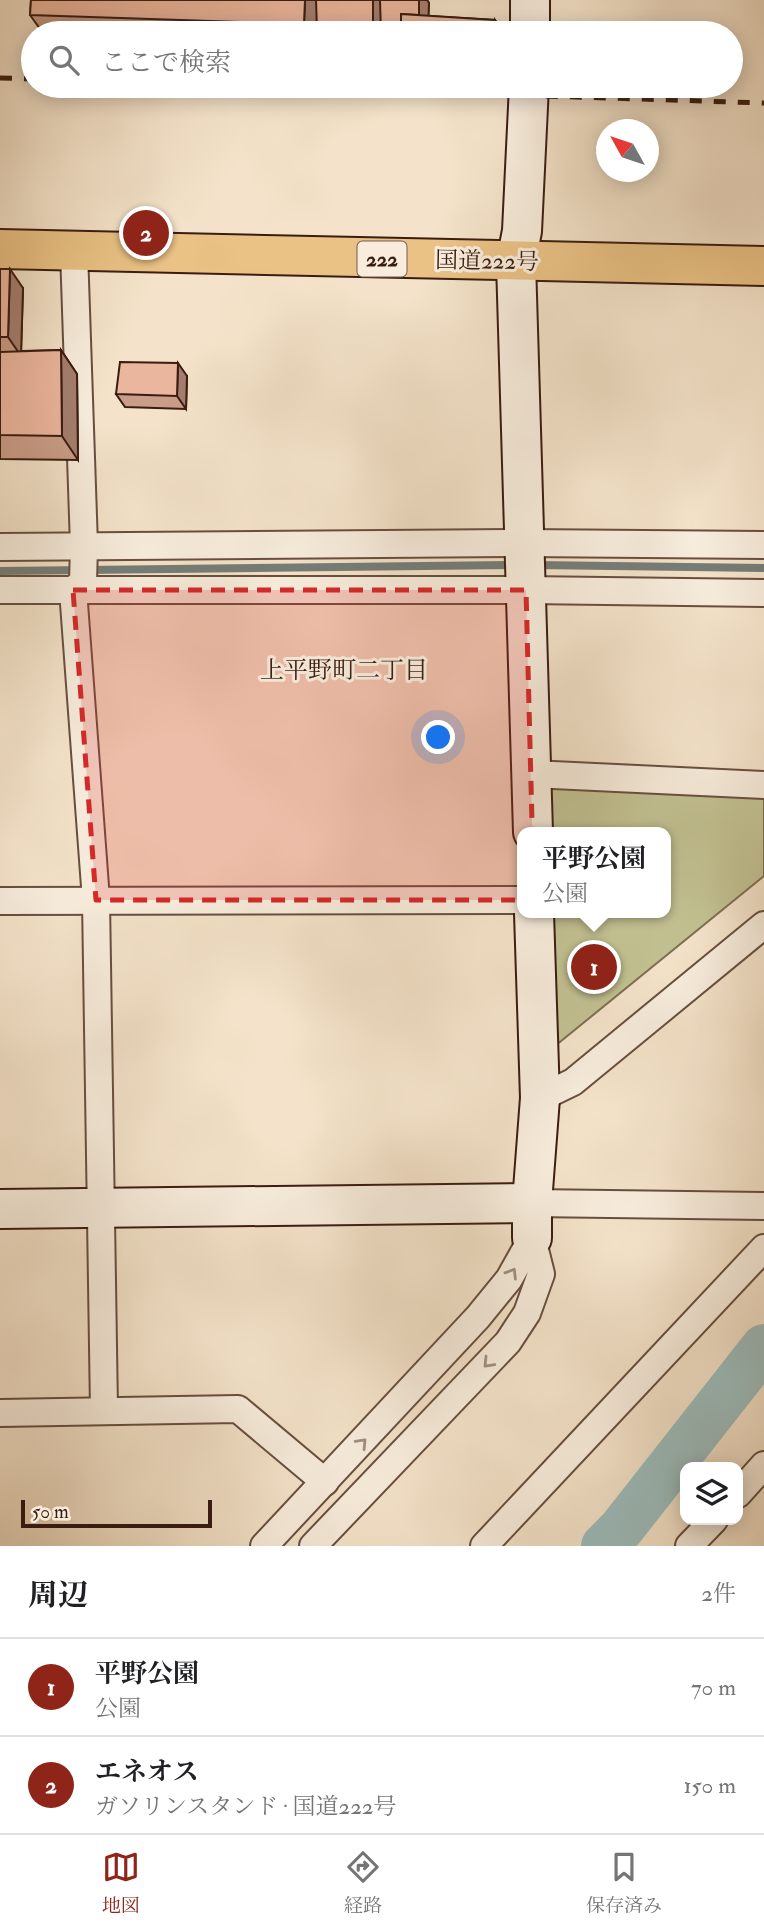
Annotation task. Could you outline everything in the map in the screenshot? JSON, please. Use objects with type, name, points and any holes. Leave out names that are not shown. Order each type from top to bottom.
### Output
[{"type":"highway","name":"国道222号","points":[[0,249],[764,266]]},
{"type":"street","points":[[530,0],[530,21]]},
{"type":"street","points":[[528,98],[522,231],[516,262],[533,827]]},
{"type":"street","points":[[74,251],[81,569],[96,900],[104,1410]]},
{"type":"street","points":[[0,590],[81,569],[525,566],[764,545]]},
{"type":"street","points":[[0,547],[81,569],[525,566],[764,593]]},
{"type":"street","points":[[532,774],[764,785]]},
{"type":"street","points":[[0,901],[517,900]]},
{"type":"street","points":[[313,1546],[508,1342],[527,1313],[541,1274],[532,1221],[540,1098],[534,918]]},
{"type":"street","points":[[540,1098],[573,1082],[764,925]]},
{"type":"street","points":[[0,1209],[102,1207],[532,1221],[764,1206]]},
{"type":"street","points":[[264,1546],[478,1317],[509,1279],[532,1221]]},
{"type":"street","points":[[484,1546],[764,1248]]},
{"type":"street","points":[[0,1413],[238,1409],[325,1482]]},
{"type":"street","points":[[743,1488],[764,1465]]},
{"type":"street","points":[[689,1546],[708,1525]]},
{"type":"highlighted area","points":[[73,590],[526,590],[534,900],[96,900]]},
{"type":"shaded area","points":[[532,783],[764,787],[764,876],[539,1059],[536,918],[671,918],[671,827],[534,827]]},
{"type":"building","points":[[31,0],[305,0],[304,21],[30,15]]},
{"type":"building","points":[[316,0],[373,0],[373,21],[317,21]]},
{"type":"building","points":[[380,0],[419,0],[419,15],[401,14],[401,21],[381,21]]},
{"type":"building","points":[[401,14],[495,20],[495,21],[401,21]]},
{"type":"building","points":[[0,269],[10,269],[8,337],[0,337]]},
{"type":"building","points":[[61,350],[62,436],[0,435],[0,352]]},
{"type":"building","points":[[120,362],[178,363],[177,396],[116,394]]},
{"type":"waterway","points":[[0,571],[515,565]]},
{"type":"waterway","points":[[535,565],[764,568]]},
{"type":"waterway","points":[[604,1546],[621,1529],[764,1347]]},
{"type":"railway","points":[[0,78],[21,79]]},
{"type":"railway","points":[[608,98],[764,103]]},
{"type":"place","name":"エネオス","points":[[146,233]]},
{"type":"place","name":"平野公園","points":[[594,967]]},
{"type":"district","name":"上平野町二丁目","points":[[344,670]]}]
